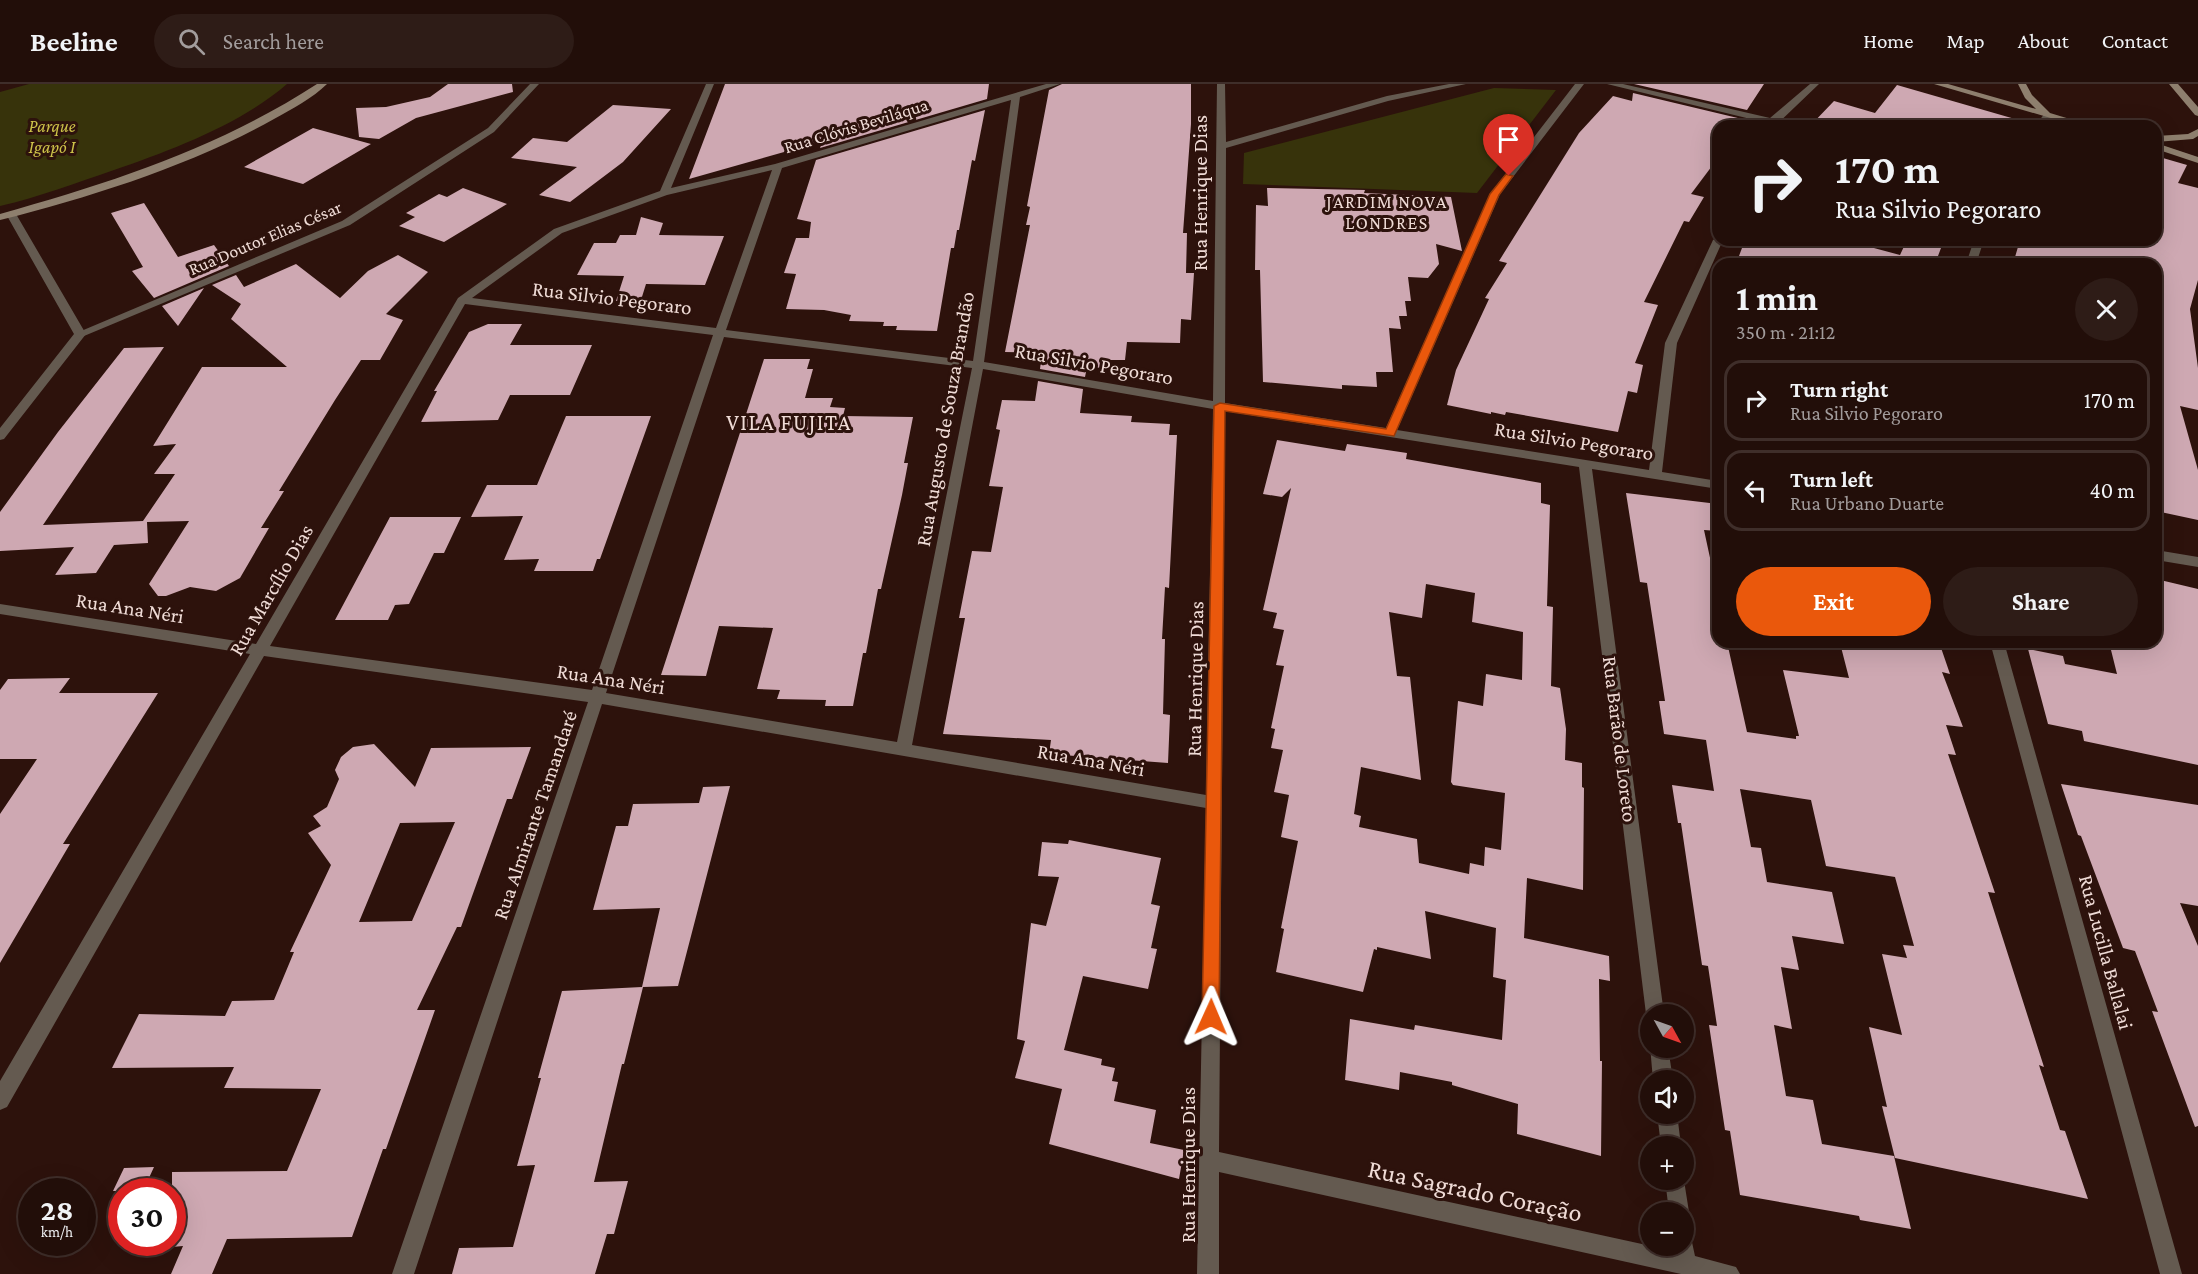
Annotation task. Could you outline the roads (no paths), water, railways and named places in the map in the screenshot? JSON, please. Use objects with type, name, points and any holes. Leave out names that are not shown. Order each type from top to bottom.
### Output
[{"type":"main road","points":[[5,215],[139,176],[222,143],[252,128],[323,84]]},
{"type":"main road","points":[[1938,84],[2066,120]]},
{"type":"main road","points":[[2022,84],[2028,96],[2048,115]]},
{"type":"main road","points":[[2173,84],[2198,113]]},
{"type":"main road","points":[[2162,139],[2190,137],[2198,132]]},
{"type":"main road","points":[[2162,148],[2198,160]]},
{"type":"street","name":"Rua Doutor Elias César","points":[[80,334],[346,223],[491,130],[535,84]]},
{"type":"street","points":[[664,193],[710,84]]},
{"type":"street","name":"Rua Clóvis Beviláqua","points":[[664,193],[778,166],[1056,84]]},
{"type":"street","name":"Rua Henrique Dias","points":[[1208,1274],[1220,406],[1221,84]]},
{"type":"street","points":[[1221,146],[1386,99],[1462,84]]},
{"type":"street","points":[[1390,433],[1495,194],[1580,84]]},
{"type":"street","points":[[1611,84],[1755,120]]},
{"type":"street","points":[[1775,120],[1815,84]]},
{"type":"street","name":"Rua Augusto de Souza Brandão","points":[[903,749],[978,365],[1016,95]]},
{"type":"street","points":[[2044,120],[2048,115]]},
{"type":"street","name":"Rua Almirante Tamandaré","points":[[403,1274],[778,166]]},
{"type":"street","name":"Rua Marcílio Dias","points":[[0,1100],[462,300],[558,231],[664,193]]},
{"type":"street","points":[[0,436],[80,334],[5,215]]},
{"type":"street","points":[[1655,475],[1671,343],[1715,246]]},
{"type":"street","name":"Rua Silvio Pegoraro","points":[[462,300],[978,365],[1712,484]]},
{"type":"street","name":"Rua Barão de Loreto","points":[[1585,464],[1653,1004]]},
{"type":"street","points":[[2162,556],[2198,562]]},
{"type":"street","name":"Rua Ana Néri","points":[[0,609],[261,650],[597,697],[1214,803]]},
{"type":"street","name":"Rua Lucilla Ballalai","points":[[1999,648],[2171,1274]]},
{"type":"street","name":"Rua Sagrado Coração","points":[[1209,1160],[1729,1274]]},
{"type":"street","points":[[1685,1256],[1686,1265]]},
{"type":"district","name":"JARDIM NOVA LONDRES","points":[[1387,212]]},
{"type":"district","name":"VILA FUJITA","points":[[789,422]]},
{"type":"park label","name":"Parque Igapó I","points":[[52,136]]}]
